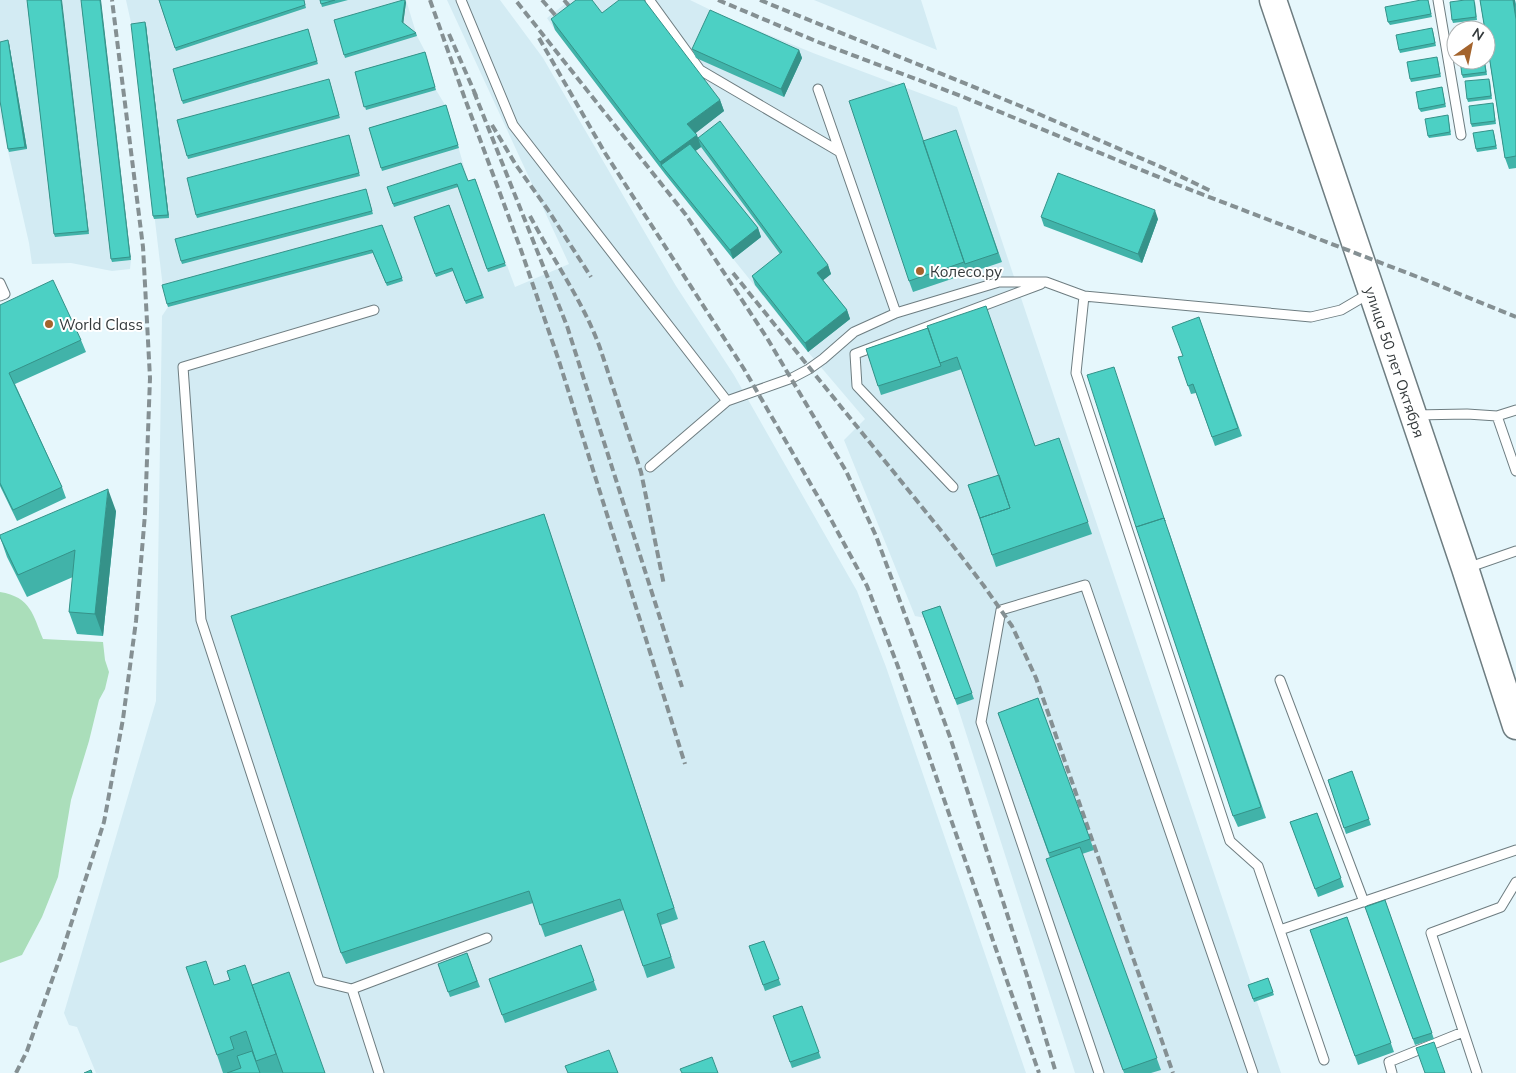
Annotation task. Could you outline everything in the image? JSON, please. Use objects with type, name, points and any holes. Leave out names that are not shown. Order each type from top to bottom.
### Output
[{"type":"main road","name":"улица 50 лет Октября","points":[[1273,0],[1371,293],[1506,683],[1516,726]]},
{"type":"lane","points":[[461,0],[513,126],[727,401]]},
{"type":"lane","points":[[1438,0],[1461,135]]},
{"type":"lane","points":[[650,1],[700,70],[840,152]]},
{"type":"lane","points":[[818,89],[896,313]]},
{"type":"lane","points":[[650,467],[727,401],[792,378],[823,359],[854,332],[896,313],[999,282],[1046,282],[1084,296],[1311,317],[1341,310],[1371,293]]},
{"type":"lane","points":[[953,487],[857,386],[855,354],[1046,282]]},
{"type":"lane","points":[[0,283],[5,294],[0,296]]},
{"type":"lane","points":[[1084,296],[1076,373],[1230,841],[1258,866],[1324,1060]]},
{"type":"lane","points":[[374,310],[183,367],[202,620],[319,981],[352,988],[487,938]]},
{"type":"lane","points":[[1413,415],[1467,414],[1497,416],[1516,410]]},
{"type":"lane","points":[[1497,416],[1516,470]]},
{"type":"lane","points":[[1465,568],[1516,551]]},
{"type":"lane","points":[[1099,1073],[981,722],[1001,610],[1085,585],[1253,1073]]},
{"type":"lane","points":[[1280,680],[1364,902]]},
{"type":"lane","points":[[1280,930],[1516,850]]},
{"type":"lane","points":[[1477,1073],[1431,933],[1501,906],[1516,882]]},
{"type":"lane","points":[[352,988],[379,1073]]},
{"type":"lane","points":[[1392,1073],[1388,1062],[1463,1032]]},
{"type":"shaded area","points":[[0,0],[101,0],[131,260],[130,269],[112,271],[71,263],[32,264],[29,243],[0,116]]},
{"type":"shaded area","points":[[126,0],[406,0],[417,36],[427,55],[436,90],[447,108],[469,184],[476,182],[515,287],[569,264],[447,0],[500,0],[543,58],[676,286],[734,375],[857,591],[886,667],[1026,1073],[96,1073],[77,1027],[69,1025],[64,1013],[156,701],[162,316],[168,307],[163,288],[132,27]]},
{"type":"shaded area","points":[[570,0],[690,0],[723,16],[813,53],[957,107],[1281,1073],[1075,1073],[957,705],[925,618],[915,616],[844,440],[865,419],[808,352],[665,174],[555,30],[547,18]]},
{"type":"shaded area","points":[[814,0],[921,0],[937,50]]},
{"type":"green space","points":[[0,592],[10,594],[25,603],[33,615],[43,639],[103,642],[105,660],[109,672],[105,689],[99,700],[71,800],[58,877],[42,917],[22,955],[0,963]]},
{"type":"building","points":[[27,0],[61,0],[88,231],[54,234]]},
{"type":"building","points":[[81,0],[100,0],[130,257],[111,259]]},
{"type":"building","points":[[159,0],[304,0],[305,5],[175,48]]},
{"type":"building","points":[[320,0],[335,0],[321,4]]},
{"type":"building","points":[[405,0],[402,22],[416,33],[344,55],[334,20]]},
{"type":"building","points":[[576,0],[592,0],[602,13],[619,0],[644,0],[720,100],[687,124],[697,135],[660,162],[551,19]]},
{"type":"building","points":[[1428,0],[1431,14],[1388,22],[1385,7]]},
{"type":"building","points":[[1474,0],[1476,17],[1452,20],[1450,2]]},
{"type":"building","points":[[1480,0],[1513,0],[1516,19],[1516,156],[1505,158],[1491,70],[1496,70],[1496,20],[1483,20]]},
{"type":"building","points":[[710,10],[799,50],[781,89],[692,49]]},
{"type":"building","points":[[145,22],[168,215],[153,216],[131,24]]},
{"type":"building","points":[[1432,28],[1435,43],[1399,50],[1396,35]]},
{"type":"building","points":[[308,29],[317,61],[182,101],[173,69]]},
{"type":"building","points":[[8,40],[25,147],[8,149],[0,101],[0,42]]},
{"type":"building","points":[[425,52],[435,87],[364,107],[355,72]]},
{"type":"building","points":[[1437,57],[1440,74],[1410,79],[1407,62]]},
{"type":"building","points":[[1461,70],[1486,70],[1486,72],[1462,75]]},
{"type":"building","points":[[329,79],[339,115],[187,156],[177,120]]},
{"type":"building","points":[[1489,79],[1491,96],[1467,99],[1465,81]]},
{"type":"building","points":[[904,83],[964,262],[909,281],[849,101]]},
{"type":"building","points":[[1442,87],[1445,104],[1419,109],[1416,92]]},
{"type":"building","points":[[1493,103],[1495,121],[1471,124],[1469,106]]},
{"type":"building","points":[[446,105],[458,145],[381,168],[369,128]]},
{"type":"building","points":[[1448,115],[1450,132],[1428,136],[1425,119]]},
{"type":"building","points":[[720,121],[828,265],[817,273],[847,310],[805,343],[752,276],[782,252],[698,138]]},
{"type":"building","points":[[956,130],[998,253],[965,264],[923,141]]},
{"type":"building","points":[[1493,130],[1496,146],[1476,149],[1473,133]]},
{"type":"building","points":[[349,135],[359,173],[196,215],[187,178]]},
{"type":"building","points":[[690,144],[758,228],[730,250],[661,165]]},
{"type":"building","points":[[461,163],[468,181],[475,179],[505,263],[487,269],[457,184],[393,204],[387,187]]},
{"type":"building","points":[[1058,173],[1155,210],[1138,254],[1041,217]]},
{"type":"building","points":[[366,189],[372,211],[181,261],[175,239]]},
{"type":"building","points":[[449,205],[482,295],[465,301],[452,268],[435,274],[414,217]]},
{"type":"building","points":[[382,225],[402,278],[386,283],[372,250],[167,304],[162,285]]},
{"type":"building","points":[[53,280],[81,340],[9,373],[62,487],[13,510],[0,483],[0,305]]},
{"type":"building","points":[[986,306],[1035,446],[1059,438],[1088,522],[992,555],[980,518],[1010,508],[957,357],[940,363],[927,326]]},
{"type":"building","points":[[1199,317],[1238,428],[1212,437],[1193,384],[1188,386],[1178,357],[1183,356],[1172,327]]},
{"type":"building","points":[[928,328],[941,366],[878,386],[866,349]]},
{"type":"building","points":[[1114,367],[1165,521],[1164,518],[1136,527],[1087,375]]},
{"type":"building","points":[[999,475],[1010,508],[980,518],[968,485]]},
{"type":"building","points":[[108,489],[95,614],[69,612],[75,550],[18,575],[0,535]]},
{"type":"building","points":[[544,514],[674,908],[657,914],[671,957],[643,966],[620,899],[540,925],[529,891],[341,953],[231,616]]},
{"type":"building","points":[[1164,518],[1261,807],[1233,816],[1136,527]]},
{"type":"building","points":[[940,606],[972,693],[955,699],[922,612]]},
{"type":"building","points":[[1038,698],[1090,839],[1049,853],[998,713]]},
{"type":"building","points":[[1352,771],[1369,819],[1344,828],[1328,780]]},
{"type":"building","points":[[1317,813],[1341,878],[1315,889],[1290,822]]},
{"type":"building","points":[[1080,847],[1157,1058],[1123,1070],[1046,859]]},
{"type":"building","points":[[1385,900],[1432,1033],[1413,1039],[1365,907]]},
{"type":"building","points":[[1347,917],[1391,1043],[1355,1056],[1310,930]]},
{"type":"building","points":[[764,941],[779,979],[763,985],[749,946]]},
{"type":"building","points":[[581,945],[594,981],[502,1015],[489,979]]},
{"type":"building","points":[[467,953],[477,981],[448,992],[438,964]]},
{"type":"building","points":[[206,961],[214,985],[230,980],[227,971],[245,965],[276,1054],[256,1061],[246,1031],[230,1037],[234,1049],[217,1055],[186,967]]},
{"type":"building","points":[[289,972],[325,1073],[283,1073],[252,985]]},
{"type":"building","points":[[1268,978],[1273,992],[1253,999],[1248,985]]},
{"type":"building","points":[[802,1006],[819,1052],[790,1062],[773,1016]]},
{"type":"building","points":[[1434,1042],[1445,1073],[1425,1073],[1416,1048]]},
{"type":"building","points":[[609,1050],[618,1073],[568,1073],[565,1066]]},
{"type":"building","points":[[252,1051],[260,1073],[227,1073],[241,1068],[237,1056]]},
{"type":"building","points":[[712,1057],[718,1073],[682,1073],[680,1069]]},
{"type":"railway","points":[[16,1073],[27,1051],[62,952],[104,822],[123,719],[136,621],[145,514],[150,378],[143,247],[112,0]]},
{"type":"railway","points":[[430,0],[521,250],[559,361],[685,764]]},
{"type":"railway","points":[[542,0],[563,24]]},
{"type":"railway","points":[[564,0],[576,14]]},
{"type":"railway","points":[[718,0],[818,42],[961,96],[1178,185],[1423,279],[1516,317]]},
{"type":"railway","points":[[760,0],[1018,105],[1161,167],[1213,192]]},
{"type":"railway","points":[[517,2],[686,215],[767,338],[846,471],[876,536],[950,737],[1028,979],[1056,1073]]},
{"type":"railway","points":[[449,34],[477,98]]},
{"type":"railway","points":[[539,38],[605,153],[744,369],[828,514],[867,586],[897,664],[1039,1073]]},
{"type":"railway","points":[[474,92],[567,326],[682,687]]},
{"type":"railway","points":[[492,125],[516,165],[548,210],[591,277]]},
{"type":"railway","points":[[530,216],[576,297],[600,348],[641,472],[664,585]]},
{"type":"railway","points":[[733,273],[951,543],[1012,626],[1036,678],[1173,1073]]},
{"type":"place","name":"Колесо.ру","points":[[920,271]]},
{"type":"place","name":"World Class","points":[[49,324]]}]
